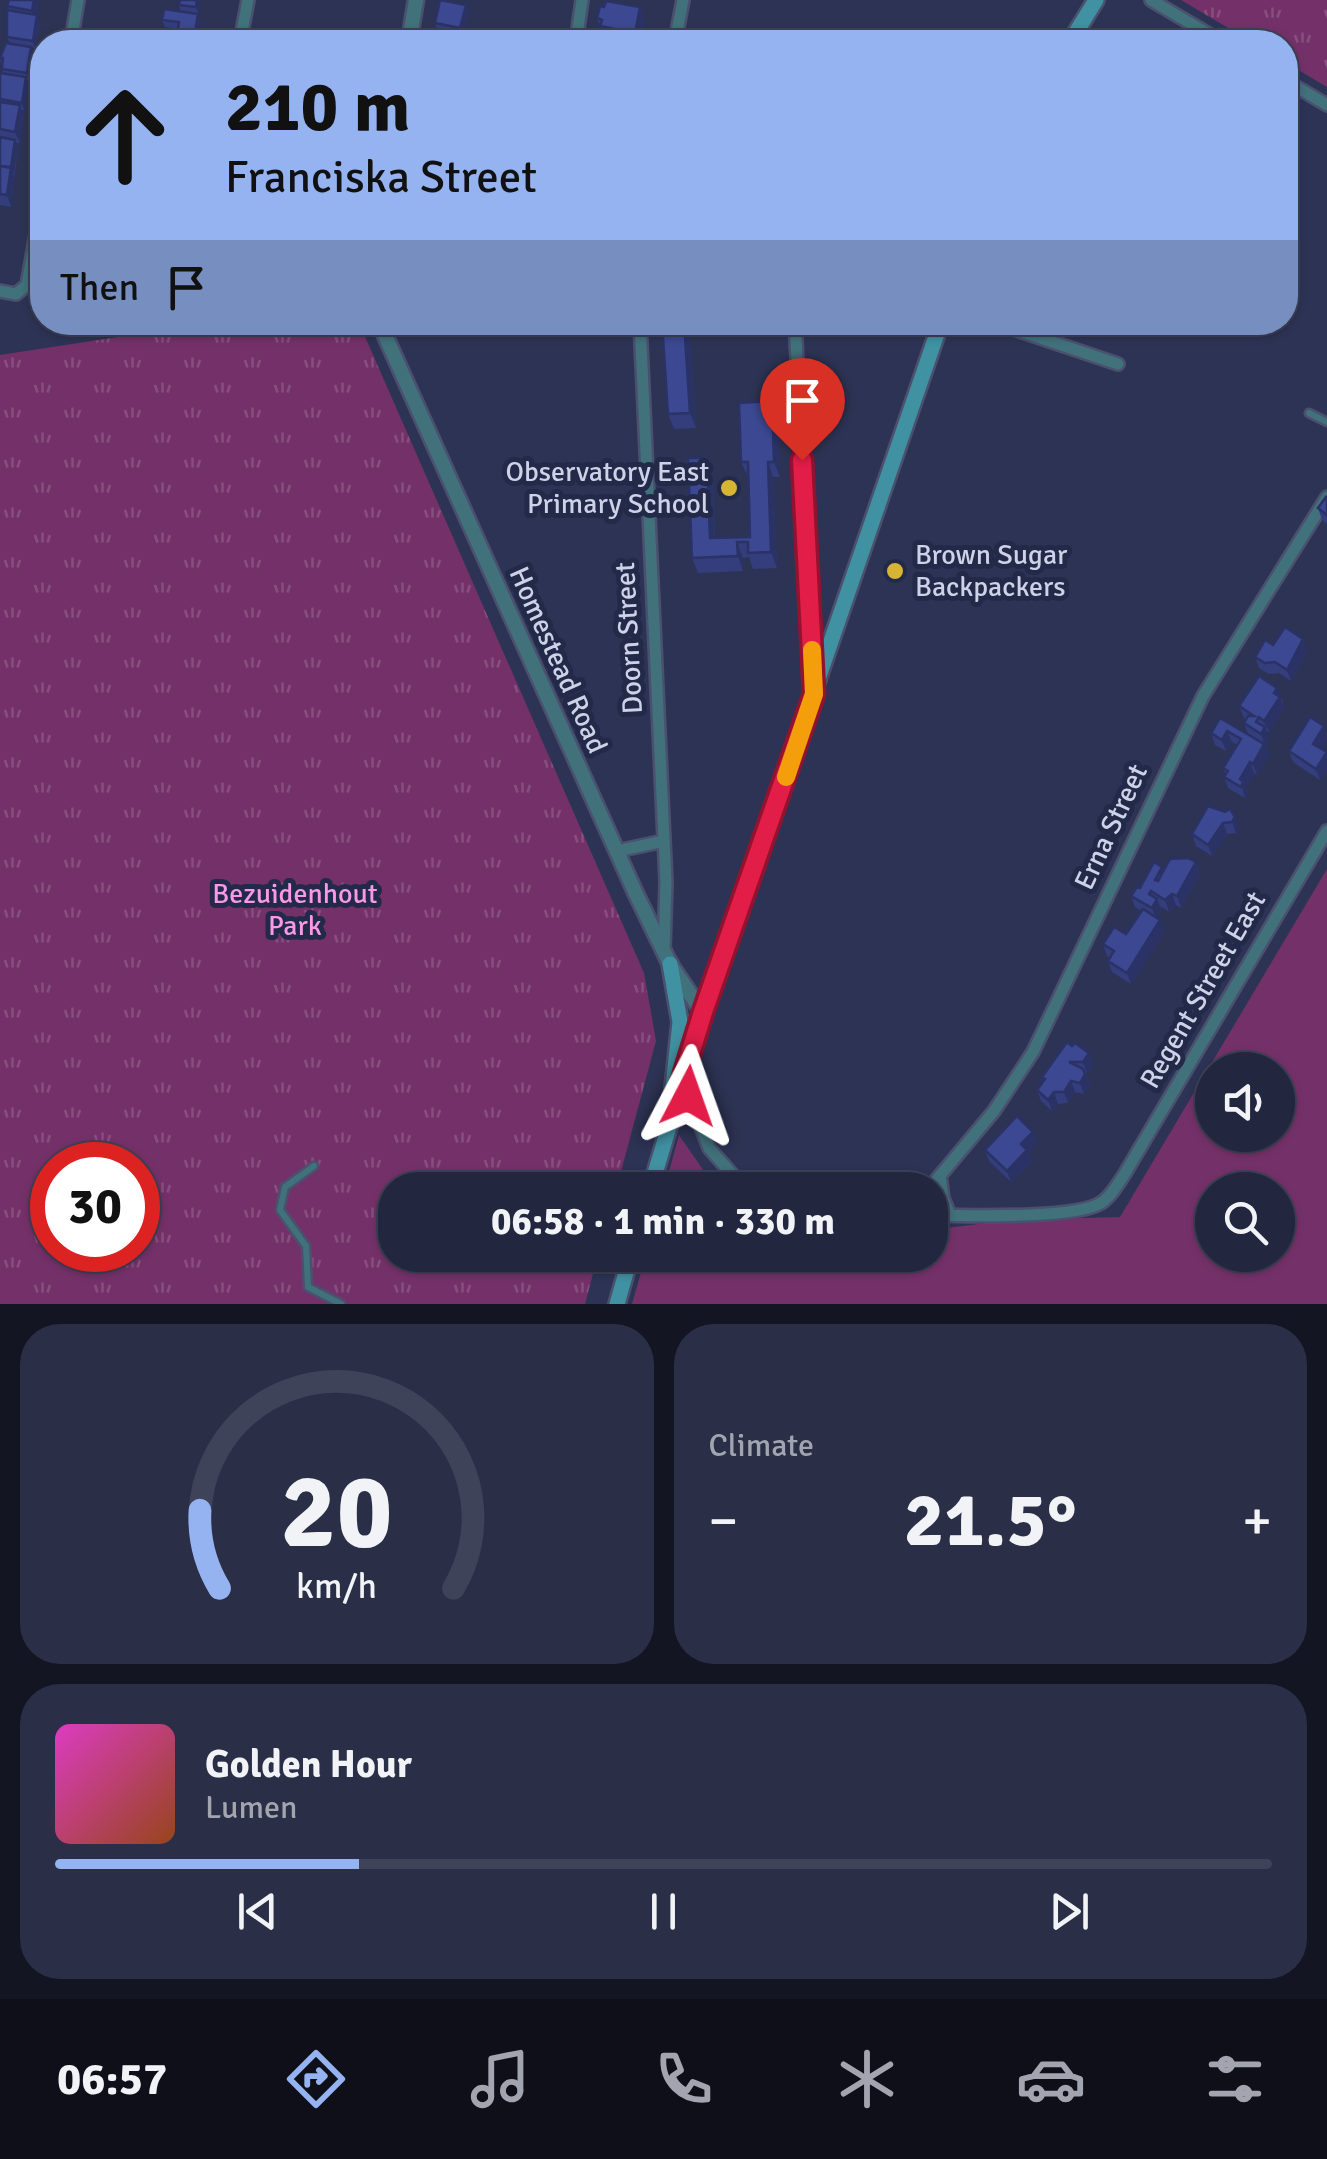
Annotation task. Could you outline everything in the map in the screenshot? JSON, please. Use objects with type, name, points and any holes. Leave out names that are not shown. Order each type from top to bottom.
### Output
[{"type":"main road","points":[[1077,30],[1096,0]]},
{"type":"main road","points":[[655,1172],[703,1012],[937,335]]},
{"type":"main road","points":[[667,958],[680,1022],[670,1121]]},
{"type":"main road","points":[[617,1304],[626,1272]]},
{"type":"street","points":[[72,30],[78,0]]},
{"type":"street","points":[[242,30],[248,0]]},
{"type":"street","points":[[411,30],[416,0]]},
{"type":"street","points":[[578,30],[582,0]]},
{"type":"street","points":[[677,30],[683,0]]},
{"type":"street","points":[[1151,0],[1202,30]]},
{"type":"street","points":[[1298,88],[1327,105]]},
{"type":"street","points":[[0,291],[21,292],[30,269]]},
{"type":"street","name":"Homestead Road","points":[[386,335],[667,958],[703,1012]]},
{"type":"street","name":"Doorn Street","points":[[641,335],[667,958]]},
{"type":"street","points":[[796,335],[814,694]]},
{"type":"street","points":[[1032,335],[1118,364]]},
{"type":"street","name":"Erna Street","points":[[943,1172],[994,1111],[1033,1052],[1203,696],[1327,496]]},
{"type":"street","name":"Regent Street East","points":[[950,1215],[1060,1212],[1097,1205],[1124,1175],[1327,830]]},
{"type":"street","points":[[617,851],[664,841]]},
{"type":"street","points":[[682,1080],[709,1148],[730,1172]]},
{"type":"street","points":[[948,1210],[950,1215]]},
{"type":"lane","points":[[1309,413],[1327,422]]},
{"type":"lane","points":[[314,1166],[285,1186],[280,1210],[306,1246],[308,1287],[341,1304]]},
{"type":"green space","points":[[1181,0],[1327,0],[1327,87],[1298,70],[1298,30],[1232,30]]},
{"type":"green space","name":"Bezuidenhout Park","points":[[131,335],[364,335],[644,973],[656,1041],[621,1172],[378,1172],[378,1272],[593,1272],[585,1304],[0,1304],[0,355]]},
{"type":"green space","points":[[1327,869],[1327,1304],[632,1304],[641,1272],[948,1272],[948,1228],[1011,1220],[1120,1217],[1195,1091],[1195,1152],[1295,1152],[1295,1052],[1218,1052]]},
{"type":"green space","points":[[679,1135],[705,1172],[669,1172]]},
{"type":"building","points":[[9,0],[34,0],[32,11],[7,6]]},
{"type":"building","points":[[180,0],[197,0],[196,7],[179,5]]},
{"type":"building","points":[[440,0],[466,5],[460,28],[435,23]]},
{"type":"building","points":[[606,1],[640,7],[636,30],[600,26],[602,20],[597,18],[600,6],[604,7]]},
{"type":"building","points":[[164,9],[198,14],[195,30],[178,30],[179,22],[162,20]]},
{"type":"building","points":[[7,10],[37,15],[30,41],[7,37]]},
{"type":"building","points":[[6,43],[30,47],[27,73],[2,69],[0,58]]},
{"type":"building","points":[[0,73],[26,77],[22,103],[0,99]]},
{"type":"building","points":[[0,102],[20,105],[15,132],[0,129]]},
{"type":"building","points":[[0,137],[15,140],[11,167],[0,166]]},
{"type":"building","points":[[0,166],[11,168],[7,195],[0,194]]},
{"type":"building","points":[[663,335],[685,335],[690,413],[668,414]]},
{"type":"building","points":[[772,401],[774,462],[768,462],[771,552],[748,553],[748,542],[737,542],[738,556],[692,558],[688,458],[707,458],[710,538],[750,537],[748,462],[741,462],[739,403]]},
{"type":"building","points":[[1327,498],[1327,515],[1318,508]]},
{"type":"building","points":[[1285,627],[1303,639],[1287,670],[1255,657],[1265,640],[1273,645]]},
{"type":"building","points":[[1259,676],[1277,688],[1274,693],[1280,697],[1264,721],[1259,717],[1256,722],[1265,727],[1261,734],[1244,723],[1248,716],[1254,716],[1239,706]]},
{"type":"building","points":[[1310,717],[1324,726],[1313,744],[1327,752],[1316,769],[1289,751]]},
{"type":"building","points":[[1220,718],[1264,744],[1240,779],[1241,787],[1224,777],[1228,771],[1223,768],[1241,739],[1227,731],[1222,740],[1211,733]]},
{"type":"building","points":[[1208,806],[1225,812],[1230,809],[1235,817],[1232,822],[1223,823],[1208,845],[1192,834]]},
{"type":"building","points":[[1188,858],[1196,862],[1177,896],[1172,894],[1165,900],[1151,891],[1149,894],[1157,899],[1152,908],[1131,896],[1154,862],[1162,867],[1155,880],[1158,881],[1170,859]]},
{"type":"building","points":[[1143,909],[1160,920],[1127,973],[1108,961],[1114,951],[1103,944],[1114,927],[1126,934]]},
{"type":"building","points":[[1067,1042],[1089,1053],[1083,1062],[1069,1062],[1085,1074],[1080,1083],[1071,1081],[1064,1092],[1054,1092],[1048,1100],[1037,1090]]},
{"type":"building","points":[[1017,1116],[1033,1132],[1021,1144],[1027,1150],[1007,1171],[985,1150]]},
{"type":"slow traffic","points":[[786,777],[814,694],[812,650]]},
{"type":"place","name":"Observatory East Primary School","points":[[729,488]]},
{"type":"place","name":"Brown Sugar Backpackers","points":[[895,571]]},
{"type":"route","points":[[688,1096],[682,1080],[703,1012],[814,694],[802,460]]}]
